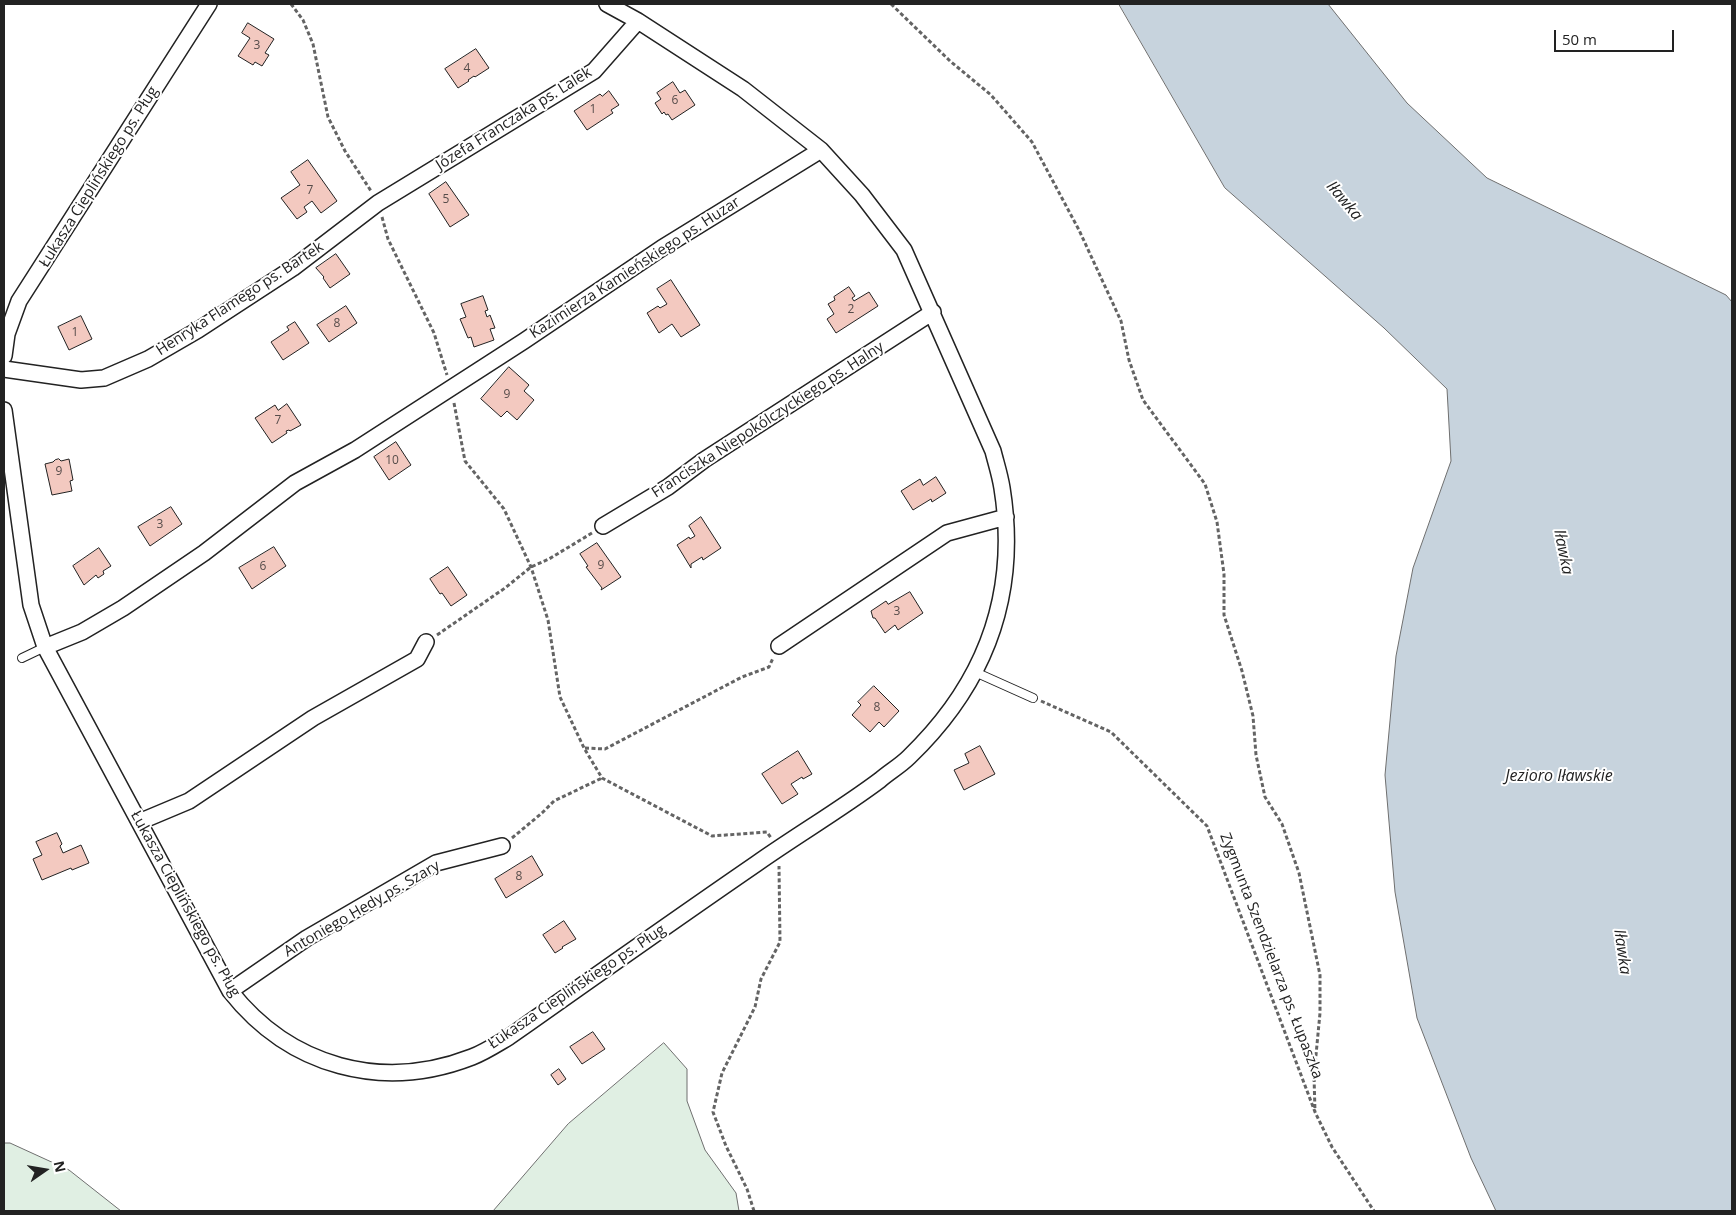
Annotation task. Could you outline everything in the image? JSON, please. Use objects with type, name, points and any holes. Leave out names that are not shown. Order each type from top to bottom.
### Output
[{"type":"street","name":"Łukasza Cieplińskiego ps. Pług","points":[[4,356],[7,334],[19,301],[209,4]]},
{"type":"street","name":"Łukasza Cieplińskiego ps. Pług","points":[[4,410],[31,605],[45,647],[230,991],[240,1004],[264,1027],[293,1048],[320,1059],[370,1072],[411,1073],[445,1066],[473,1057],[509,1037],[757,863],[864,792],[908,758],[950,713],[975,672],[988,646],[999,608],[1006,564],[1006,517],[1002,486],[993,452],[933,312],[904,250],[862,195],[821,150],[743,89],[638,20],[608,4]]},
{"type":"street","name":"Józefa Franczaka ps. Lalek","points":[[378,203],[594,71],[638,20]]},
{"type":"street","name":"Kazimierza Kamieńskiego ps. Huzar","points":[[45,647],[82,632],[123,608],[204,553],[295,482],[355,450],[524,341],[662,248],[821,150]]},
{"type":"street","name":"Henryka Flamego ps. Bartek","points":[[4,369],[81,380],[104,378],[139,363],[198,330],[293,268],[378,203]]},
{"type":"street","name":"Franciszka Niepokólczyckiego ps. Halny","points":[[603,526],[668,487],[704,460],[933,312]]},
{"type":"street","points":[[779,646],[947,534],[1006,517]]},
{"type":"street","points":[[140,822],[189,801],[313,718],[417,659],[426,642]]},
{"type":"street","name":"Antoniego Hedy ps. Szary","points":[[230,991],[307,938],[436,863],[502,846]]},
{"type":"lane","points":[[22,658],[45,647]]},
{"type":"lane","points":[[975,672],[1033,698]]},
{"type":"path","points":[[291,4],[303,20],[313,44],[328,116],[345,151],[378,203],[388,239],[434,334],[451,388],[465,461],[504,509],[530,567],[548,620],[560,697],[584,748],[602,778],[712,836],[767,832],[779,848],[780,942],[761,978],[755,1007],[722,1073],[713,1112],[726,1146],[747,1188],[754,1211]]},
{"type":"path","points":[[891,4],[950,61],[991,95],[1032,142],[1079,230],[1121,321],[1129,360],[1143,400],[1205,484],[1218,522],[1224,574],[1224,615],[1242,671],[1253,716],[1256,755],[1265,797],[1282,824],[1299,873],[1320,975],[1320,1013],[1314,1076],[1315,1112]]},
{"type":"path","points":[[426,642],[497,593],[530,567],[550,559],[603,526]]},
{"type":"path","points":[[584,748],[605,749],[742,677],[769,667],[779,646]]},
{"type":"path","name":"Zygmunta Szendzielarza ps. Łupaszka","points":[[1033,698],[1111,732],[1207,826],[1315,1112],[1332,1147],[1374,1211]]},
{"type":"path","points":[[502,846],[542,813],[554,800],[602,778]]},
{"type":"green space","points":[[664,1043],[687,1069],[687,1101],[705,1150],[736,1193],[739,1211],[493,1211],[568,1124]]},
{"type":"green space","points":[[4,1143],[10,1143],[69,1170],[121,1211],[4,1211]]},
{"type":"water","name":"Jezioro Iławskie","points":[[1119,4],[1328,4],[1407,103],[1487,178],[1726,295],[1732,302],[1732,1211],[1496,1211],[1471,1158],[1417,1018],[1395,892],[1385,775],[1396,656],[1413,568],[1451,461],[1447,389],[1384,328],[1225,188]]},
{"type":"building","points":[[248,23],[274,39],[265,53],[269,55],[262,66],[255,62],[253,65],[238,56],[250,38],[242,33]]},
{"type":"building","points":[[476,49],[489,68],[458,88],[445,69]]},
{"type":"building","points":[[673,82],[680,93],[685,90],[695,105],[672,120],[668,114],[666,115],[664,112],[662,114],[655,103],[661,99],[657,93]]},
{"type":"building","points":[[609,91],[619,105],[611,110],[613,113],[587,130],[574,111],[600,94],[602,96]]},
{"type":"building","points":[[308,160],[337,201],[321,213],[312,201],[304,207],[307,212],[297,219],[281,198],[300,185],[291,172]]},
{"type":"building","points":[[446,182],[469,215],[450,227],[429,194]]},
{"type":"building","points":[[336,254],[350,274],[330,288],[316,268]]},
{"type":"building","points":[[671,280],[700,325],[681,337],[672,324],[659,333],[647,313],[658,306],[660,308],[667,304],[657,289]]},
{"type":"building","points":[[849,287],[855,296],[852,298],[854,301],[869,292],[878,306],[836,333],[827,319],[834,314],[828,304],[835,300],[834,297]]},
{"type":"building","points":[[483,296],[488,310],[485,311],[487,317],[490,315],[495,328],[490,329],[494,340],[474,347],[471,337],[468,338],[460,319],[466,317],[461,304]]},
{"type":"building","points":[[346,306],[357,323],[329,342],[317,325]]},
{"type":"building","points":[[81,316],[92,339],[69,350],[58,327]]},
{"type":"building","points":[[295,322],[309,343],[283,360],[271,342],[289,330],[287,327]]},
{"type":"building","points":[[509,367],[529,385],[524,391],[534,400],[517,420],[507,411],[501,417],[481,399]]},
{"type":"building","points":[[287,404],[301,425],[286,431],[287,433],[272,443],[255,418],[275,405],[278,410]]},
{"type":"building","points":[[396,442],[411,465],[389,480],[374,457]]},
{"type":"building","points":[[59,459],[61,461],[69,459],[73,480],[70,481],[72,491],[52,495],[45,464]]},
{"type":"building","points":[[936,477],[946,493],[932,502],[931,499],[913,510],[901,491],[920,479],[923,485]]},
{"type":"building","points":[[171,507],[182,524],[150,546],[138,527]]},
{"type":"building","points":[[701,517],[721,548],[703,560],[702,557],[691,564],[691,568],[677,545],[689,537],[690,539],[695,536],[689,526]]},
{"type":"building","points":[[597,543],[621,577],[601,590],[602,588],[586,567],[588,566],[580,554]]},
{"type":"building","points":[[274,547],[286,566],[252,589],[239,568]]},
{"type":"building","points":[[99,548],[111,566],[103,571],[104,574],[98,578],[96,575],[84,585],[73,566]]},
{"type":"building","points":[[448,567],[467,595],[451,606],[430,579]]},
{"type":"building","points":[[910,592],[923,613],[898,630],[895,625],[885,633],[875,618],[873,618],[871,611],[886,601],[888,604]]},
{"type":"building","points":[[874,686],[899,711],[884,727],[879,722],[870,732],[852,715],[861,705],[858,702]]},
{"type":"building","points":[[980,746],[995,774],[964,790],[954,770],[969,763],[965,754]]},
{"type":"building","points":[[798,751],[812,774],[803,779],[802,777],[791,784],[798,794],[782,804],[762,774]]},
{"type":"building","points":[[57,833],[62,844],[60,846],[63,853],[81,845],[89,863],[42,880],[33,859],[42,855],[36,842]]},
{"type":"building","points":[[532,856],[543,875],[506,898],[495,879]]},
{"type":"building","points":[[564,921],[576,939],[555,953],[543,935]]},
{"type":"building","points":[[593,1032],[605,1049],[582,1064],[570,1047]]},
{"type":"building","points":[[559,1069],[566,1079],[558,1085],[551,1075]]},
{"type":"water label","name":"Iławka","points":[[1344,201]]},
{"type":"water label","name":"Iławka","points":[[1563,552]]},
{"type":"water label","name":"Iławka","points":[[1622,952]]}]
